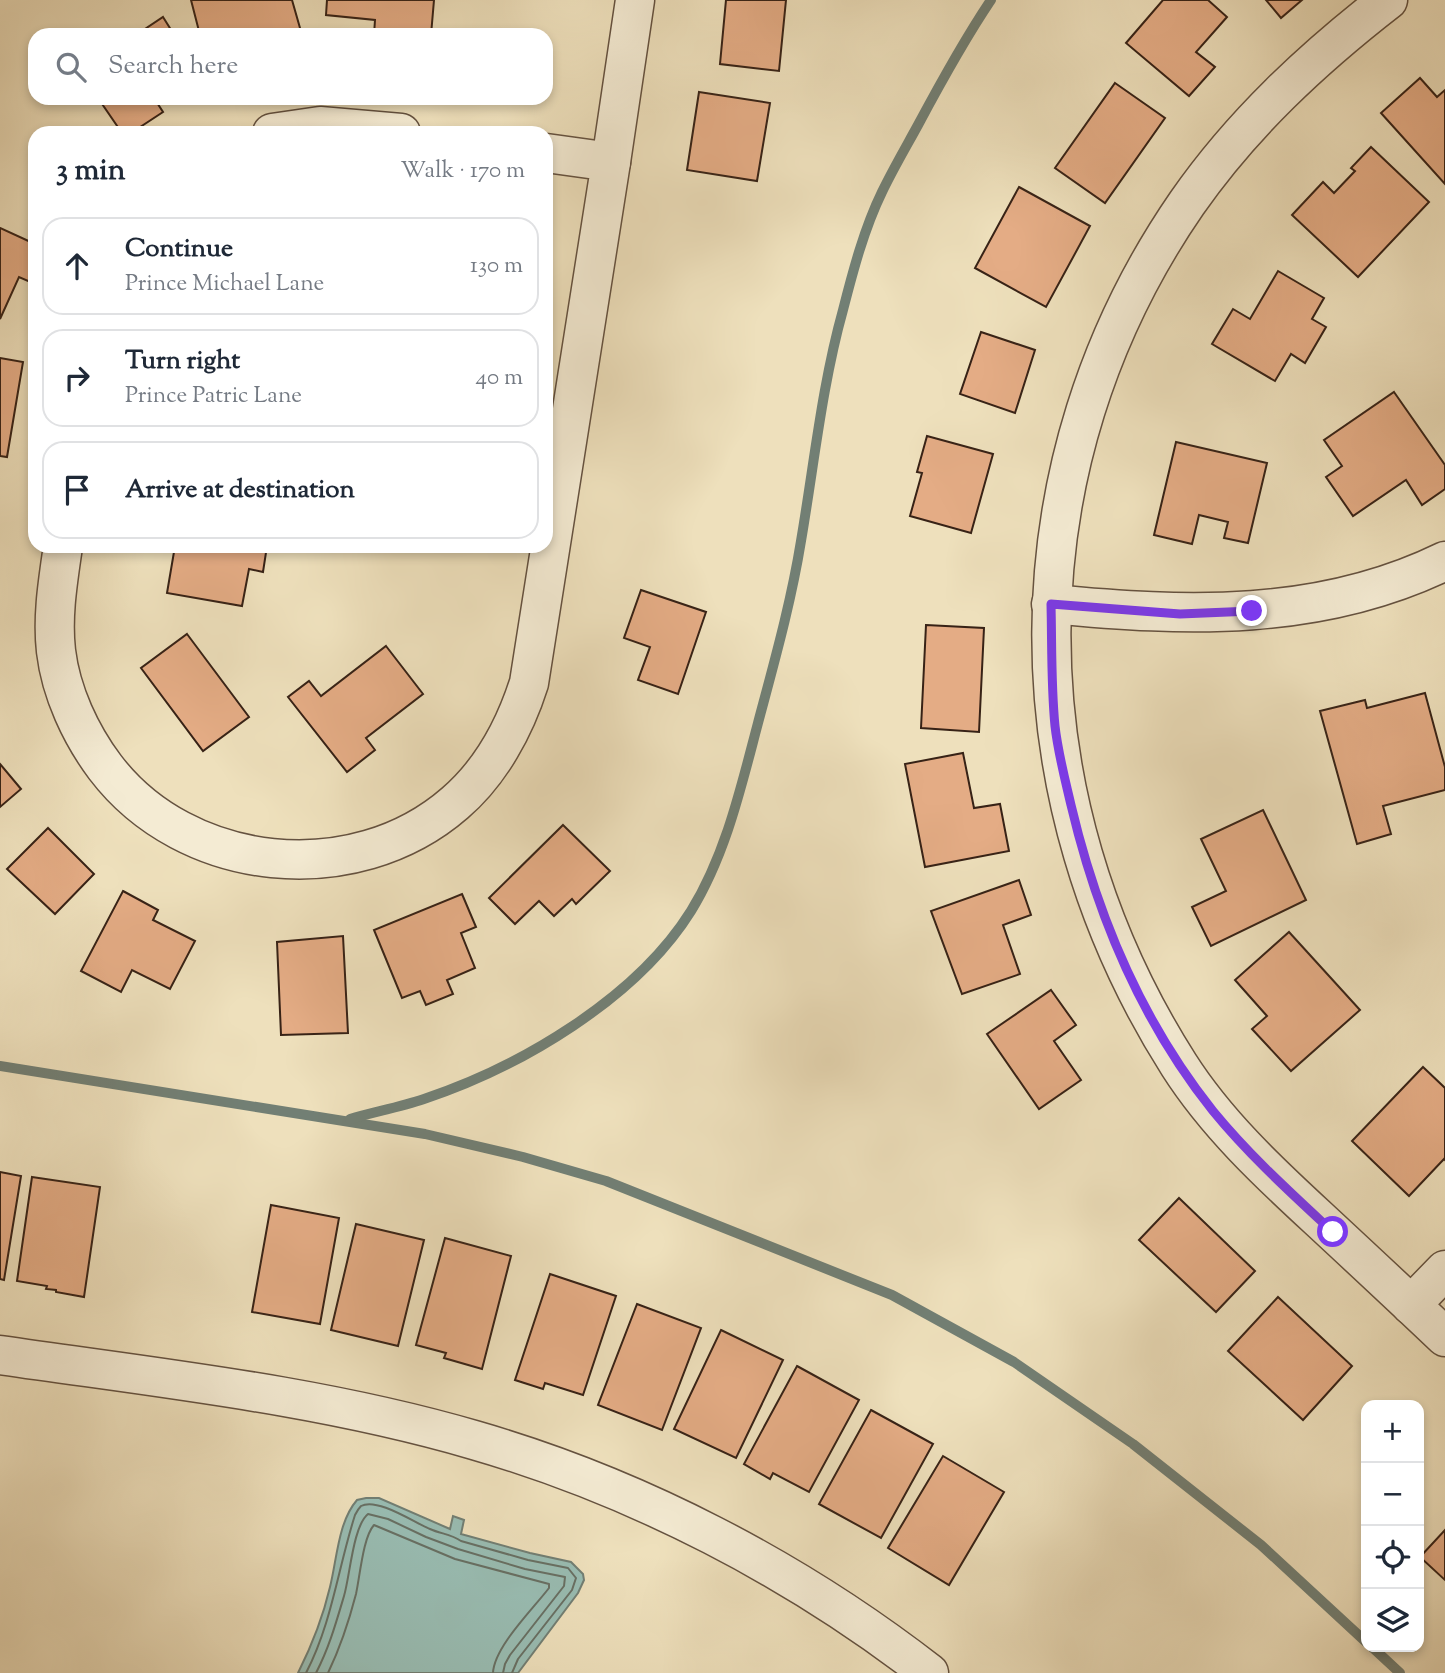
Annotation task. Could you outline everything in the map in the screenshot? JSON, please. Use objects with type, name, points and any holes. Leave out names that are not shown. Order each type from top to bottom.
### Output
[{"type":"street","points":[[553,531],[635,0]]},
{"type":"street","points":[[1388,0],[1304,70],[1256,117],[1188,202],[1137,287],[1100,369],[1082,423],[1062,503],[1053,566],[1052,676],[1056,729],[1085,863],[1101,910],[1122,958],[1148,1011],[1181,1067],[1226,1126],[1274,1177],[1445,1338]]},
{"type":"street","points":[[320,126],[344,126]]},
{"type":"street","points":[[553,154],[611,162]]},
{"type":"street","points":[[62,553],[55,627],[56,653],[70,704],[95,753],[113,777],[159,819],[187,836],[220,849],[251,856],[318,859],[352,854],[410,834],[456,803],[492,760],[520,710],[529,683],[549,553]]},
{"type":"street","points":[[1051,604],[1180,614],[1275,609],[1369,589],[1445,561]]},
{"type":"street","points":[[1411,1305],[1445,1270]]},
{"type":"street","points":[[0,1355],[265,1394],[332,1407],[474,1440],[532,1459],[591,1480],[708,1533],[834,1606],[929,1673]]},
{"type":"water","points":[[379,1498],[450,1529],[453,1516],[464,1520],[461,1534],[571,1562],[583,1574],[584,1580],[578,1593],[518,1673],[298,1673],[324,1609],[346,1519],[357,1500]]},
{"type":"building","points":[[191,0],[292,0],[300,28],[198,28]]},
{"type":"building","points":[[327,0],[434,0],[432,28],[374,28],[375,20],[326,15]]},
{"type":"building","points":[[726,0],[786,0],[779,71],[720,64]]},
{"type":"building","points":[[1163,0],[1208,0],[1227,17],[1196,52],[1215,67],[1189,96],[1126,43]]},
{"type":"building","points":[[1266,0],[1302,0],[1281,18]]},
{"type":"building","points":[[163,17],[170,28],[146,28]]},
{"type":"building","points":[[1420,78],[1437,97],[1445,90],[1445,184],[1381,113]]},
{"type":"building","points":[[1115,83],[1165,118],[1105,203],[1055,168]]},
{"type":"building","points":[[699,92],[770,103],[757,181],[687,170]]},
{"type":"building","points":[[103,105],[158,105],[163,112],[142,126],[117,126]]},
{"type":"building","points":[[1371,147],[1429,202],[1358,277],[1292,215],[1323,182],[1334,193],[1355,171],[1351,168]]},
{"type":"building","points":[[1019,187],[1090,226],[1046,307],[975,268]]},
{"type":"building","points":[[0,228],[28,241],[28,281],[19,277],[0,319]]},
{"type":"building","points":[[1278,271],[1324,298],[1312,319],[1326,327],[1305,363],[1291,354],[1275,381],[1212,344],[1233,309],[1250,319]]},
{"type":"building","points":[[981,332],[1035,350],[1015,413],[960,394]]},
{"type":"building","points":[[0,358],[23,362],[7,457],[0,456]]},
{"type":"building","points":[[1394,392],[1445,465],[1445,489],[1422,505],[1406,480],[1353,516],[1326,477],[1342,466],[1324,440]]},
{"type":"building","points":[[927,436],[993,454],[971,533],[910,516],[922,473],[917,472]]},
{"type":"building","points":[[1176,442],[1267,463],[1248,543],[1224,538],[1228,522],[1199,515],[1192,544],[1154,535]]},
{"type":"building","points":[[174,553],[266,553],[263,572],[249,569],[242,606],[167,593]]},
{"type":"building","points":[[641,590],[706,612],[678,694],[638,680],[650,647],[624,638]]},
{"type":"building","points":[[926,625],[984,628],[979,732],[921,728]]},
{"type":"building","points":[[187,634],[249,717],[203,751],[141,668]]},
{"type":"building","points":[[386,646],[423,694],[366,738],[375,750],[347,772],[288,697],[309,681],[321,696]]},
{"type":"building","points":[[1425,693],[1445,767],[1445,790],[1383,806],[1391,834],[1357,844],[1320,711],[1365,700],[1367,708]]},
{"type":"building","points":[[963,753],[974,808],[1000,804],[1009,851],[925,867],[905,764]]},
{"type":"building","points":[[0,764],[21,789],[0,807]]},
{"type":"building","points":[[1263,810],[1306,900],[1211,946],[1192,907],[1226,891],[1201,839]]},
{"type":"building","points":[[563,825],[610,871],[576,904],[572,899],[554,916],[539,901],[515,924],[489,898]]},
{"type":"building","points":[[48,828],[94,874],[55,914],[7,869]]},
{"type":"building","points":[[1019,880],[1031,915],[1003,925],[1020,974],[962,994],[931,911]]},
{"type":"building","points":[[123,891],[158,910],[153,920],[195,941],[170,989],[132,970],[121,992],[81,971]]},
{"type":"building","points":[[462,894],[476,927],[461,933],[475,968],[447,980],[453,994],[426,1005],[420,991],[402,998],[374,930]]},
{"type":"building","points":[[1289,932],[1360,1010],[1291,1071],[1252,1029],[1267,1016],[1235,980]]},
{"type":"building","points":[[343,936],[348,1033],[281,1035],[277,942]]},
{"type":"building","points":[[1051,990],[1076,1025],[1054,1041],[1081,1080],[1039,1109],[987,1034]]},
{"type":"building","points":[[1423,1067],[1445,1088],[1445,1160],[1409,1196],[1352,1141]]},
{"type":"building","points":[[0,1172],[21,1176],[4,1280],[0,1279]]},
{"type":"building","points":[[32,1177],[100,1187],[84,1297],[56,1292],[46,1289],[47,1286],[17,1281]]},
{"type":"building","points":[[1179,1198],[1255,1271],[1216,1312],[1139,1240]]},
{"type":"building","points":[[271,1205],[339,1218],[320,1324],[252,1312]]},
{"type":"building","points":[[356,1224],[424,1240],[398,1346],[331,1330]]},
{"type":"building","points":[[445,1238],[511,1256],[482,1369],[444,1358],[446,1353],[416,1345]]},
{"type":"building","points":[[550,1274],[616,1296],[583,1395],[545,1383],[543,1389],[515,1380]]},
{"type":"building","points":[[1278,1297],[1352,1366],[1303,1420],[1228,1351]]},
{"type":"building","points":[[637,1304],[701,1328],[662,1430],[598,1405]]},
{"type":"building","points":[[721,1330],[783,1360],[736,1458],[674,1429]]},
{"type":"building","points":[[797,1366],[859,1400],[809,1492],[773,1473],[770,1479],[744,1464]]},
{"type":"building","points":[[871,1410],[933,1444],[881,1538],[819,1504]]},
{"type":"building","points":[[943,1456],[1004,1492],[949,1585],[888,1548]]},
{"type":"building","points":[[1445,1530],[1445,1580],[1424,1561],[1424,1553]]},
{"type":"waterway","points":[[350,1119],[415,1102],[461,1085],[536,1049],[608,1001],[640,973],[668,943],[691,911],[714,867],[731,820],[776,655],[797,564],[829,367],[864,235],[895,166],[953,61],[991,0]]},
{"type":"waterway","points":[[0,1066],[425,1134],[523,1157],[606,1181],[892,1295],[1014,1362],[1133,1444],[1261,1545],[1361,1637]]},
{"type":"waterway","points":[[1377,1652],[1400,1673]]},
{"type":"route","points":[[1252,611],[1180,614],[1051,604],[1056,729],[1085,863],[1101,910],[1148,1011],[1181,1067],[1214,1112],[1250,1153],[1333,1232]]}]
